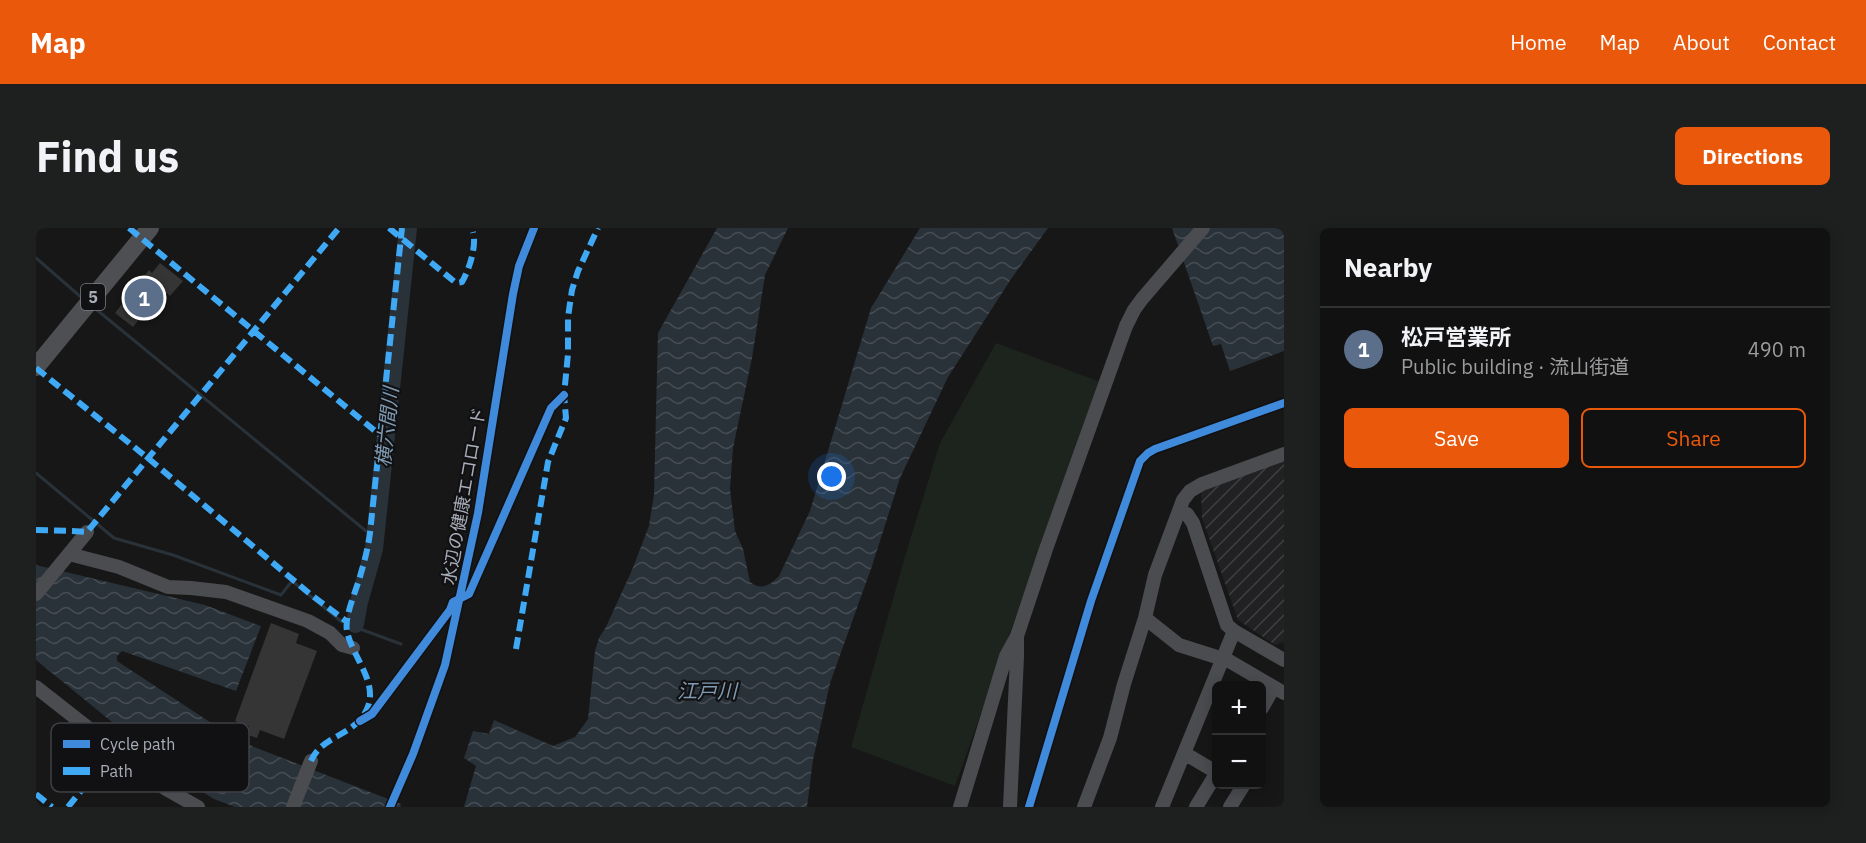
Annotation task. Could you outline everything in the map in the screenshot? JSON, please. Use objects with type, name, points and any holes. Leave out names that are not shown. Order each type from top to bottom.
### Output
[{"type":"main road","name":"5","points":[[36,367],[150,228]]},
{"type":"street","points":[[960,807],[1006,656],[1017,636],[1126,326],[1142,299],[1203,228]]},
{"type":"street","points":[[1084,807],[1110,738],[1145,618],[1155,575],[1186,495],[1196,487],[1284,454]]},
{"type":"street","points":[[1179,511],[1191,517],[1227,624],[1284,660]]},
{"type":"street","points":[[36,594],[87,532]]},
{"type":"street","points":[[68,556],[119,567],[168,587],[226,592],[308,621],[330,633],[342,645],[353,648]]},
{"type":"street","points":[[1145,618],[1179,645],[1223,658],[1279,690],[1266,704]]},
{"type":"street","points":[[1162,807],[1234,630]]},
{"type":"street","points":[[1010,807],[1017,636]]},
{"type":"street","points":[[36,687],[82,723]]},
{"type":"street","points":[[1184,753],[1212,770]]},
{"type":"street","points":[[293,807],[311,761]]},
{"type":"street","points":[[1196,807],[1212,780]]},
{"type":"street","points":[[1230,807],[1241,789]]},
{"type":"street","points":[[171,792],[198,807]]},
{"type":"shaded area","points":[[996,343],[1100,382],[955,786],[851,747],[940,443]]},
{"type":"shaded area","points":[[1284,460],[1284,642],[1275,645],[1238,620],[1202,518],[1201,492]]},
{"type":"water","name":"江戸川","points":[[717,228],[788,228],[765,275],[752,358],[733,448],[730,489],[735,531],[743,549],[750,582],[762,586],[769,584],[779,576],[810,511],[871,308],[920,228],[1048,228],[1011,279],[948,377],[900,478],[872,566],[830,683],[813,760],[807,807],[464,807],[476,766],[464,758],[473,731],[489,734],[494,720],[553,746],[575,737],[588,719],[595,651],[599,638],[632,570],[649,526],[654,494],[658,333]]},
{"type":"water","points":[[1172,228],[1282,228],[1284,234],[1284,351],[1230,371],[1221,344],[1213,346]]},
{"type":"water","points":[[36,565],[205,605],[261,626],[236,691],[122,651],[117,656],[117,661],[211,723],[113,723],[36,660]]},
{"type":"water","points":[[249,744],[401,804],[402,807],[235,807],[203,792],[249,792]]},
{"type":"building","points":[[160,263],[183,281],[170,296],[163,290],[133,327],[115,313],[149,270],[152,273]]},
{"type":"building","points":[[271,623],[299,634],[296,643],[317,651],[284,739],[260,730],[257,738],[249,735],[249,723],[235,721]]},
{"type":"waterway","name":"横六間川","points":[[355,624],[374,549],[408,228]]},
{"type":"waterway","points":[[36,258],[82,298]]},
{"type":"waterway","points":[[97,310],[366,531]]},
{"type":"waterway","points":[[36,473],[114,538],[173,555],[281,595],[292,581],[342,622]]},
{"type":"waterway","points":[[352,626],[401,644]]},
{"type":"marked path","points":[[129,228],[380,435]]},
{"type":"marked path","points":[[36,530],[87,532],[339,228]]},
{"type":"marked path","points":[[389,228],[456,283],[462,282],[470,265],[474,244],[473,232]]},
{"type":"marked path","points":[[311,761],[316,752],[330,740],[355,725],[362,718],[370,699],[367,679],[350,641],[347,625],[370,533],[402,228]]},
{"type":"marked path","points":[[516,649],[548,462],[566,418],[564,395],[568,354],[568,317],[572,290],[578,271],[598,228]]},
{"type":"marked path","points":[[36,368],[310,594],[346,621]]},
{"type":"marked path","points":[[68,807],[80,792]]},
{"type":"marked path","points":[[36,794],[52,807]]},
{"type":"cycle path","name":"水辺の健康エコロード","points":[[390,807],[413,754],[445,665],[478,513],[513,294],[519,266],[534,228]]},
{"type":"cycle path","name":"水辺の健康エコロード","points":[[360,721],[372,714],[450,610],[453,602],[469,594],[551,408],[564,395]]},
{"type":"cycle path","points":[[1029,807],[1091,601],[1140,461],[1155,449],[1284,403]]},
{"type":"place","name":"松戸営業所","points":[[144,298]]}]
